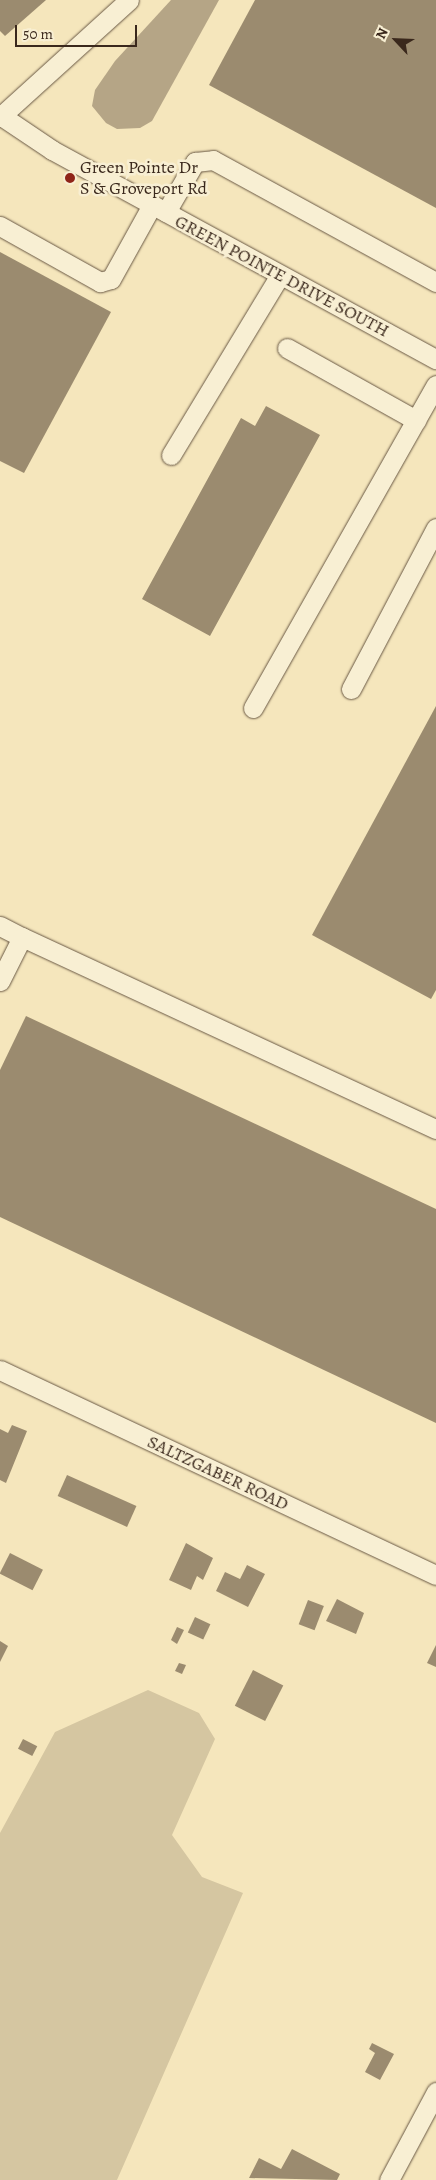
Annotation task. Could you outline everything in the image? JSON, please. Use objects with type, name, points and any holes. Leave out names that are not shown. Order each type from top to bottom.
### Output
[{"type":"street","points":[[0,116],[129,0]]},
{"type":"street","name":"GREEN POINTE DRIVE SOUTH","points":[[0,116],[52,150],[436,359]]},
{"type":"street","points":[[0,226],[100,282],[111,280],[159,208],[195,162],[213,160],[436,282]]},
{"type":"street","points":[[171,455],[280,274]]},
{"type":"street","points":[[287,348],[416,420]]},
{"type":"street","points":[[252,708],[436,385]]},
{"type":"street","points":[[351,689],[436,528]]},
{"type":"street","points":[[0,926],[436,1129]]},
{"type":"street","points":[[0,981],[22,936]]},
{"type":"street","name":"SALTZGABER ROAD","points":[[0,1370],[436,1575]]},
{"type":"street","points":[[389,2180],[436,2092]]},
{"type":"shaded area","points":[[171,0],[219,0],[152,121],[140,128],[117,129],[106,123],[92,106],[95,90],[115,61]]},
{"type":"shaded area","points":[[148,1690],[199,1713],[215,1739],[172,1835],[202,1877],[243,1893],[117,2180],[0,2180],[0,1833],[55,1732]]},
{"type":"building","points":[[0,0],[46,0],[5,36],[0,31]]},
{"type":"building","points":[[255,0],[436,0],[436,208],[209,85]]},
{"type":"building","points":[[0,252],[111,312],[24,473],[0,461]]},
{"type":"building","points":[[266,406],[320,435],[210,636],[142,599],[241,418],[255,426]]},
{"type":"building","points":[[436,706],[436,990],[431,999],[312,935]]},
{"type":"building","points":[[26,1016],[436,1209],[436,1423],[0,1217],[0,1070]]},
{"type":"building","points":[[12,1425],[27,1431],[6,1483],[0,1480],[0,1429],[8,1433]]},
{"type":"building","points":[[67,1475],[136,1506],[127,1527],[58,1496]]},
{"type":"building","points":[[186,1543],[213,1558],[203,1580],[197,1576],[191,1590],[169,1580]]},
{"type":"building","points":[[10,1553],[43,1570],[33,1590],[0,1574]]},
{"type":"building","points":[[247,1565],[265,1574],[248,1607],[216,1591],[225,1572],[240,1579]]},
{"type":"building","points":[[337,1599],[364,1613],[356,1634],[326,1621]]},
{"type":"building","points":[[308,1600],[324,1606],[315,1630],[299,1624]]},
{"type":"building","points":[[195,1617],[210,1624],[203,1640],[188,1632]]},
{"type":"building","points":[[177,1627],[184,1630],[177,1644],[171,1640]]},
{"type":"building","points":[[0,1641],[8,1646],[0,1662]]},
{"type":"building","points":[[436,1645],[436,1667],[427,1663]]},
{"type":"building","points":[[179,1663],[186,1665],[182,1674],[175,1671]]},
{"type":"building","points":[[253,1670],[283,1685],[265,1721],[235,1706]]},
{"type":"building","points":[[23,1739],[37,1746],[32,1756],[18,1749]]},
{"type":"building","points":[[372,2043],[394,2054],[380,2080],[365,2072],[375,2053],[369,2049]]},
{"type":"building","points":[[292,2149],[340,2174],[337,2180],[249,2178],[259,2158],[281,2169]]},
{"type":"place","name":"Green Pointe Dr S & Groveport Rd","points":[[70,178]]}]
